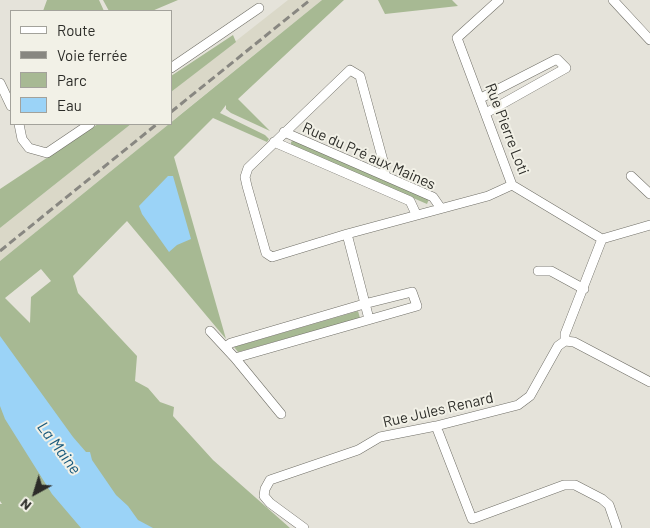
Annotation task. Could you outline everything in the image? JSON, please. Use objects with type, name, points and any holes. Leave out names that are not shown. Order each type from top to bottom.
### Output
[{"type":"street","name":"Rue Pierre Loti","points":[[499,0],[457,38],[512,185],[602,239]]},
{"type":"street","points":[[613,0],[650,40]]},
{"type":"street","points":[[172,67],[259,8]]},
{"type":"street","points":[[481,98],[558,59],[566,68],[486,113]]},
{"type":"street","points":[[384,176],[385,168],[360,76],[350,70],[253,161],[245,177],[266,253],[272,257],[440,207],[488,196],[512,185]]},
{"type":"street","points":[[0,84],[10,104]]},
{"type":"street","points":[[19,125],[22,139],[29,148],[47,152],[88,125]]},
{"type":"street","name":"Rue du Pré aux Maines","points":[[279,138],[384,176],[433,197],[440,207]]},
{"type":"street","name":"Rue du Pré aux Maines","points":[[279,138],[410,201],[416,214]]},
{"type":"street","points":[[631,176],[650,194]]},
{"type":"street","points":[[602,239],[650,225]]},
{"type":"street","points":[[347,234],[369,319]]},
{"type":"street","name":"Rue Jules Renard","points":[[304,528],[270,503],[264,496],[265,489],[270,480],[358,450],[380,437],[436,426],[518,405],[530,396],[558,346],[565,341],[565,334],[602,239]]},
{"type":"street","points":[[538,271],[551,271],[584,289]]},
{"type":"street","points":[[225,347],[231,343],[412,292],[417,306],[235,358]]},
{"type":"street","points":[[210,331],[282,414]]},
{"type":"street","points":[[565,341],[574,342],[650,382]]},
{"type":"street","points":[[436,426],[472,519],[564,485],[575,484],[602,499],[608,506],[617,528]]},
{"type":"shaded area","points":[[288,0],[322,0],[172,121],[172,91]]},
{"type":"shaded area","points":[[130,125],[168,125],[0,261],[0,228]]},
{"type":"green space","points":[[47,0],[99,0],[104,10],[43,10]]},
{"type":"green space","points":[[103,0],[178,0],[154,10],[108,10]]},
{"type":"green space","points":[[322,0],[344,0],[238,99],[270,131],[231,113],[226,109],[226,105],[220,113],[265,135],[269,139],[267,142],[213,118],[174,157],[226,339],[127,221],[73,276],[78,293],[137,356],[135,381],[148,388],[160,402],[174,407],[173,416],[213,460],[290,528],[0,528],[0,504],[2,504],[0,501],[0,261],[168,125],[172,125],[172,122]],"holes":[[[41,269],[51,281],[31,297],[30,323],[5,298]]]},
{"type":"green space","points":[[378,0],[452,0],[458,6],[385,14]]},
{"type":"green space","points":[[233,35],[236,42],[172,91],[172,75]]},
{"type":"green space","points":[[96,125],[130,125],[0,228],[0,189]]},
{"type":"green space","points":[[294,140],[429,199],[427,204],[291,145],[291,142]]},
{"type":"green space","points":[[358,311],[360,318],[238,352],[234,347]]},
{"type":"water","points":[[168,176],[173,176],[191,239],[177,245],[169,252],[142,214],[139,206]]},
{"type":"water","name":"La Maine","points":[[0,336],[73,437],[86,452],[90,452],[92,460],[116,495],[128,506],[138,520],[153,528],[81,528],[52,494],[5,419],[0,406]]},
{"type":"railway","points":[[172,111],[310,0]]},
{"type":"railway","points":[[0,251],[156,125]]}]
